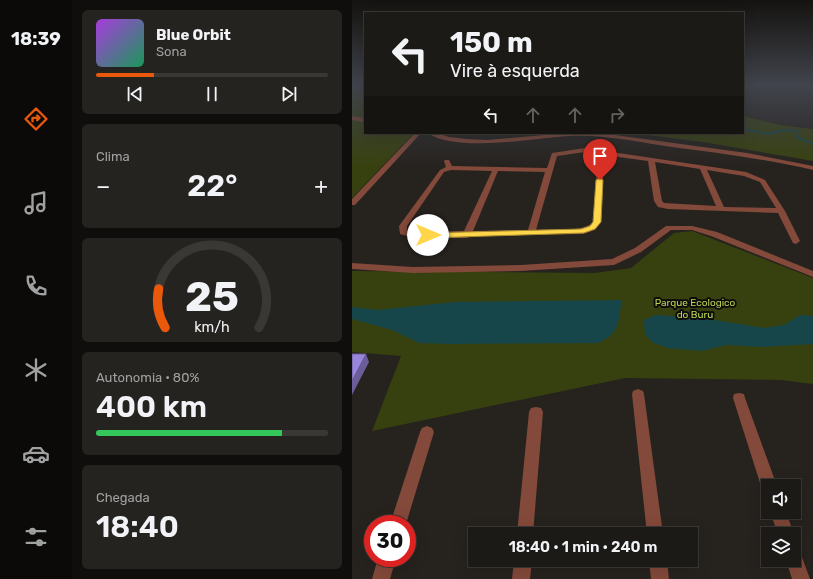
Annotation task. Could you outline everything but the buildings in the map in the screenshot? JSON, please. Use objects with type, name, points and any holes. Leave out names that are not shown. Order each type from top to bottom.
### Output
[{"type":"street","points":[[352,118],[364,120]]},
{"type":"street","points":[[352,203],[417,134]]},
{"type":"street","points":[[434,134],[441,137],[467,141],[575,134],[604,135],[810,165]]},
{"type":"street","points":[[448,134],[458,137],[473,138],[536,134]]},
{"type":"street","points":[[618,134],[735,150],[810,165]]},
{"type":"street","points":[[531,233],[554,154],[585,150],[746,174],[763,181],[781,211],[796,241]]},
{"type":"street","points":[[549,170],[496,169],[448,165],[442,171],[403,226],[403,232],[415,236],[467,235],[582,231],[592,228],[597,222],[601,152]]},
{"type":"street","points":[[651,160],[658,201],[661,205],[668,207],[781,211]]},
{"type":"street","points":[[810,165],[813,175]]},
{"type":"street","points":[[703,168],[721,209]]},
{"type":"street","points":[[467,235],[496,169]]},
{"type":"street","points":[[352,266],[413,270],[521,268],[614,262],[638,250],[669,228],[692,228],[714,234],[813,274]]},
{"type":"street","points":[[638,394],[654,527]]},
{"type":"street","points":[[739,398],[767,479]]},
{"type":"street","points":[[526,527],[536,412]]},
{"type":"street","points":[[401,515],[427,432]]},
{"type":"street","points":[[381,579],[384,567]]},
{"type":"street","points":[[521,579],[522,567]]},
{"type":"street","points":[[659,567],[660,579]]},
{"type":"street","points":[[797,567],[801,579]]},
{"type":"green space","points":[[352,112],[364,112],[364,134],[413,134],[352,198]]},
{"type":"green space","points":[[744,116],[780,125],[813,129],[813,161],[703,142],[640,134],[744,134]]},
{"type":"green space","name":"Parque Ecologico do Buru","points":[[692,231],[813,278],[813,384],[781,380],[625,378],[372,431],[401,356],[352,352],[352,271],[594,273],[631,268],[674,233]]},
{"type":"water","points":[[622,300],[619,321],[615,331],[606,339],[598,343],[419,343],[392,330],[352,319],[352,307],[378,310],[455,302]]},
{"type":"water","points":[[656,315],[702,318],[764,328],[784,325],[800,315],[813,316],[813,344],[763,347],[726,345],[702,351],[667,348],[652,342],[645,334],[644,320]]},
{"type":"waterway","points":[[744,129],[768,134],[784,130],[797,131],[797,137],[813,144]]},
{"type":"route","points":[[428,235],[480,235],[582,231],[592,228],[597,222],[600,180]]}]
